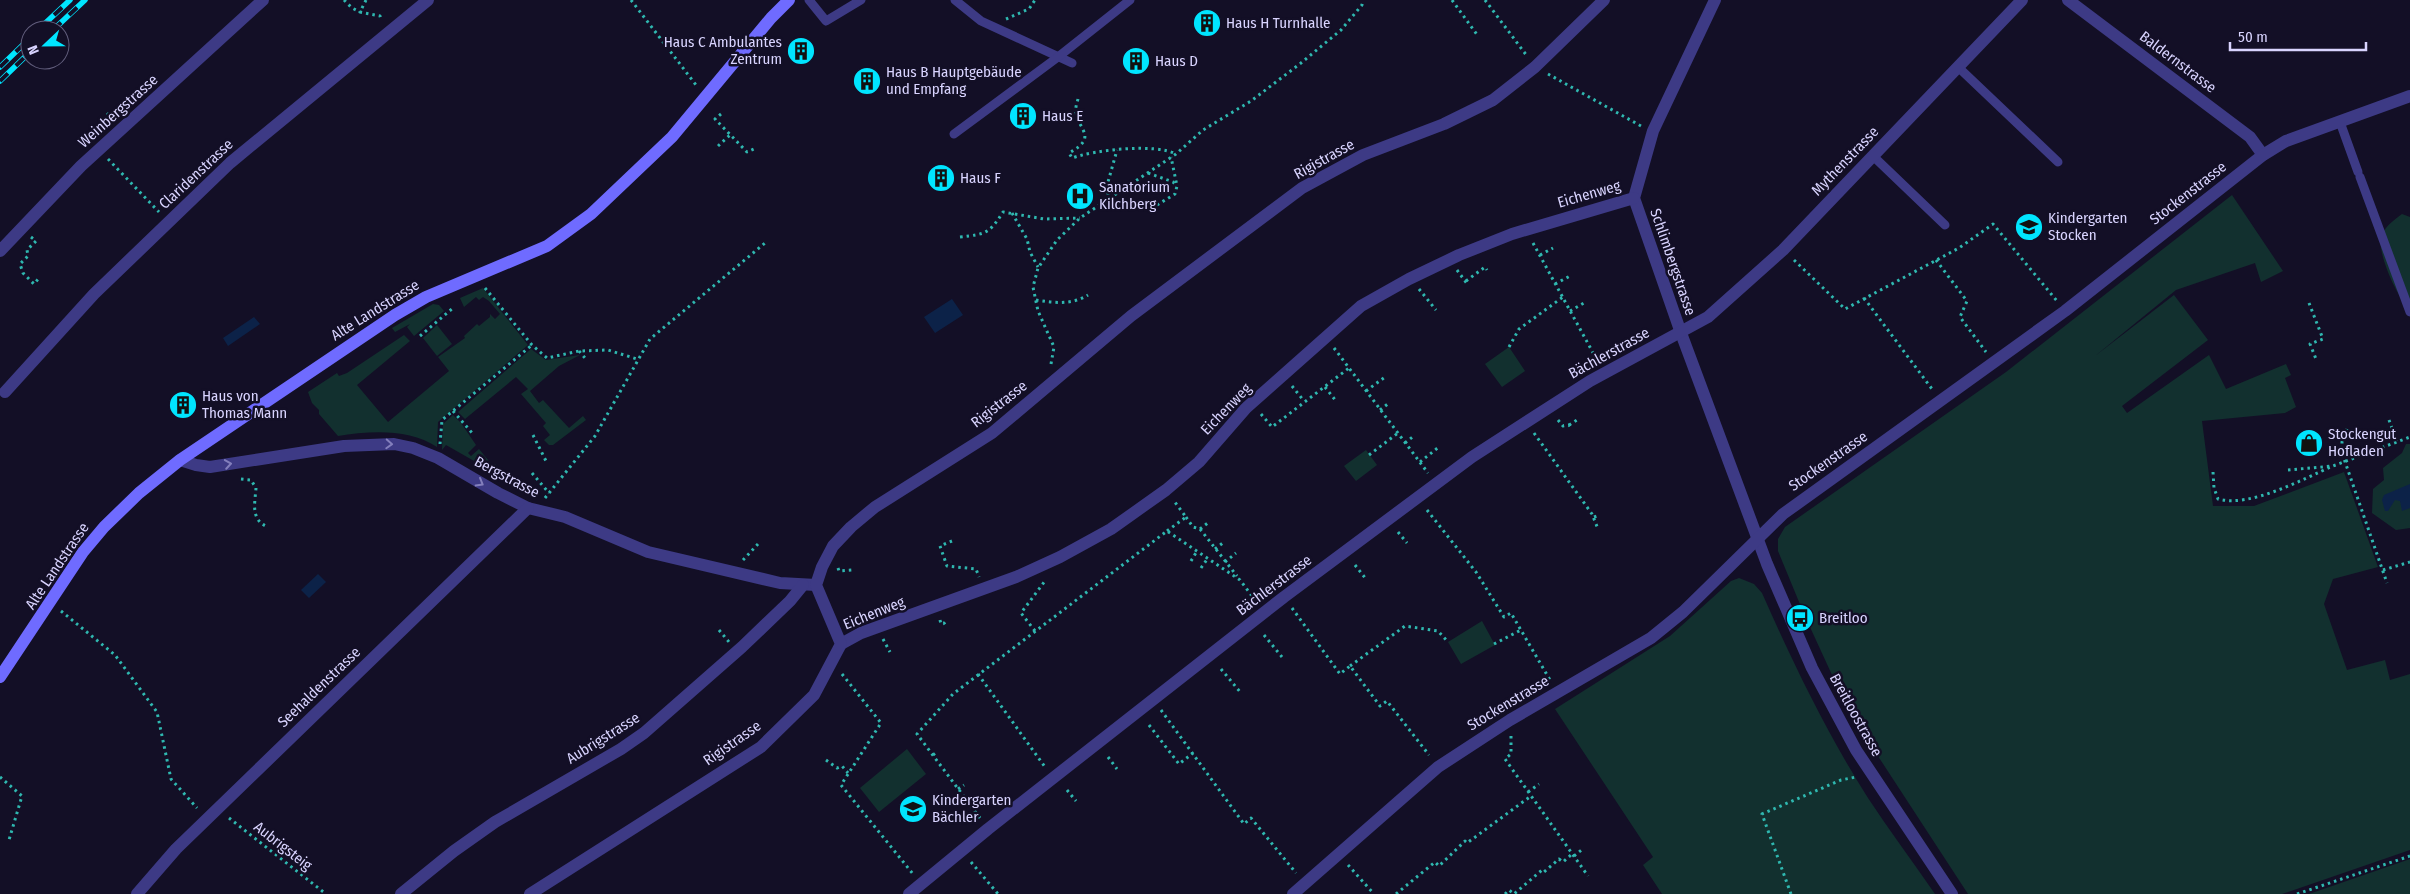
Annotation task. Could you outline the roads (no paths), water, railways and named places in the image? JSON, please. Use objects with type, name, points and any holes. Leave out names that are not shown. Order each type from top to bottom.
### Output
[{"type":"street","name":"Weinbergstrasse","points":[[0,251],[99,150],[263,0]]},
{"type":"street","name":"Claridenstrasse","points":[[5,392],[94,294],[230,163],[428,0]]},
{"type":"street","name":"Alte Landstrasse","points":[[0,677],[83,552],[104,527],[139,493],[180,460],[395,315],[426,297],[547,246],[591,214],[672,137],[771,18],[789,0]]},
{"type":"street","name":"Rigistrasse","points":[[810,585],[833,546],[874,507],[992,433],[1131,316],[1302,188],[1362,155],[1444,124],[1493,100],[1535,67],[1604,0]]},
{"type":"street","name":"Schlimbergstrasse","points":[[1715,0],[1653,131],[1634,198],[1681,333],[1758,536]]},
{"type":"street","name":"Mythenstrasse","points":[[1681,333],[1708,317],[1783,250],[2022,0]]},
{"type":"street","name":"Baldernstrasse","points":[[2068,0],[2250,137],[2263,155]]},
{"type":"street","name":"Stockenstrasse","points":[[1293,894],[1337,853],[1438,767],[1510,720],[1651,638],[1667,625],[1758,536],[1807,496],[2065,311],[2263,155],[2286,141],[2410,96]]},
{"type":"street","name":"Eichenweg","points":[[841,644],[861,633],[984,589],[1060,557],[1111,529],[1166,490],[1199,462],[1246,408],[1361,306],[1410,279],[1460,255],[1526,229],[1634,198]]},
{"type":"street","name":"Bächlerstrasse","points":[[909,894],[988,829],[1264,612],[1436,483],[1558,400],[1624,362],[1681,333]]},
{"type":"street","name":"Bergstrasse","points":[[180,460],[210,467],[344,446],[394,444],[413,448],[438,458],[528,508],[565,517],[648,552],[780,583],[810,585]]},
{"type":"street","name":"Seehaldenstrasse","points":[[137,894],[176,849],[528,508]]},
{"type":"street","name":"Breitloostrasse","points":[[1758,536],[1767,564],[1812,668],[1856,750],[1952,894]]},
{"type":"street","points":[[810,585],[841,644]]},
{"type":"street","name":"Aubrigstrasse","points":[[401,894],[454,851],[495,822],[621,749],[644,732],[810,585]]},
{"type":"street","name":"Rigistrasse","points":[[530,894],[760,747],[814,695],[841,644]]},
{"type":"lane","points":[[809,0],[826,21],[861,0]]},
{"type":"lane","points":[[955,0],[981,21],[1072,63]]},
{"type":"lane","points":[[954,134],[1058,57],[1130,0]]},
{"type":"lane","points":[[1958,67],[2058,162]]},
{"type":"lane","points":[[2340,122],[2410,312]]},
{"type":"lane","points":[[1873,156],[1946,226]]},
{"type":"water","points":[[952,299],[963,315],[935,333],[924,317]]},
{"type":"water","points":[[254,317],[260,324],[228,346],[223,338]]},
{"type":"water","points":[[2410,484],[2410,508],[2402,511],[2400,501],[2395,500],[2388,511],[2385,511],[2382,500],[2384,495]]},
{"type":"water","points":[[318,574],[326,582],[309,598],[301,590]]},
{"type":"railway","points":[[49,20],[70,0]]},
{"type":"railway","points":[[64,20],[85,0]]},
{"type":"railway","points":[[0,67],[20,48]]},
{"type":"railway","points":[[0,81],[20,62]]},
{"type":"place","name":"Haus H Turnhalle","points":[[1207,23]]},
{"type":"place","name":"Haus C Ambulantes Zentrum","points":[[801,51]]},
{"type":"place","name":"Haus D","points":[[1136,61]]},
{"type":"place","name":"Haus B Hauptgebäude und Empfang","points":[[867,81]]},
{"type":"place","name":"Haus E","points":[[1023,116]]},
{"type":"place","name":"Haus F","points":[[941,178]]},
{"type":"place","name":"Sanatorium Kilchberg","points":[[1080,196]]},
{"type":"place","name":"Kindergarten Stocken","points":[[2029,227]]},
{"type":"place","name":"Haus von Thomas Mann","points":[[183,405]]},
{"type":"place","name":"Stockengut Hofladen","points":[[2309,443]]},
{"type":"place","name":"Breitloo","points":[[1800,618]]},
{"type":"place","name":"Kindergarten Bächler","points":[[913,809]]}]
